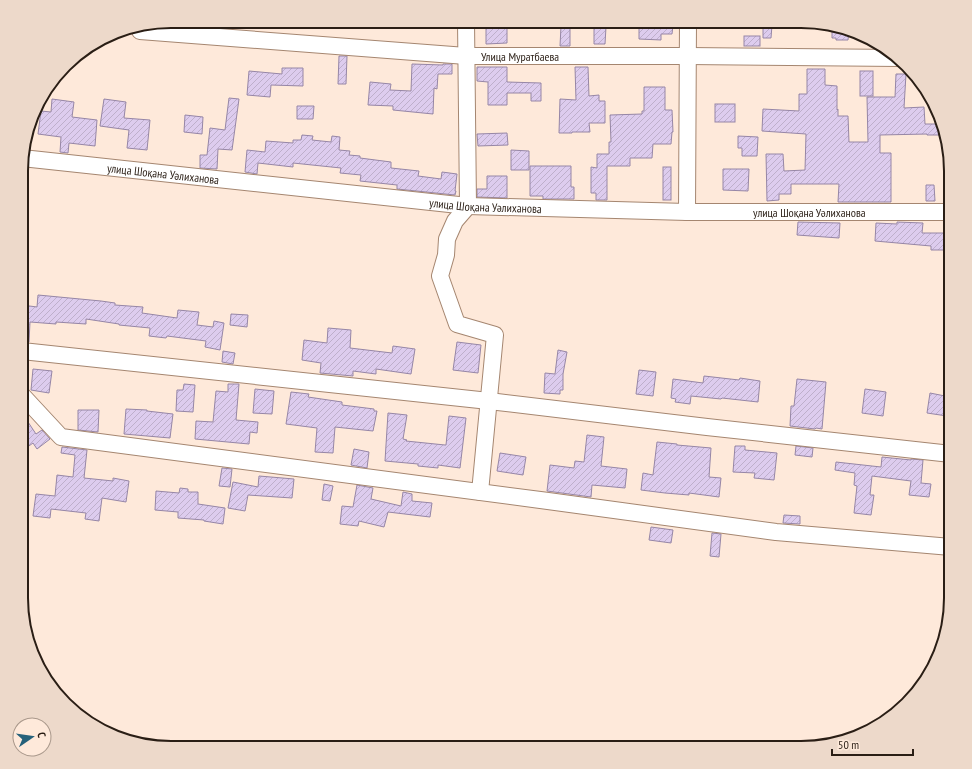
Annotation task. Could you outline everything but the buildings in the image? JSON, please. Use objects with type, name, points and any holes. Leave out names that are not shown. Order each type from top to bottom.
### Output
[{"type":"street","points":[[466,28],[468,206],[455,220],[447,239],[446,255],[440,276],[457,324],[495,335],[480,492]]},
{"type":"street","points":[[687,212],[688,28]]},
{"type":"street","name":"Улица Муратбаева","points":[[140,32],[466,56],[889,58]]},
{"type":"street","name":"улица Шоқана Уәлиханова","points":[[28,159],[468,206],[687,212],[944,212]]},
{"type":"street","points":[[28,352],[488,401],[944,453]]},
{"type":"street","points":[[28,401],[61,437],[776,532],[944,546]]}]
